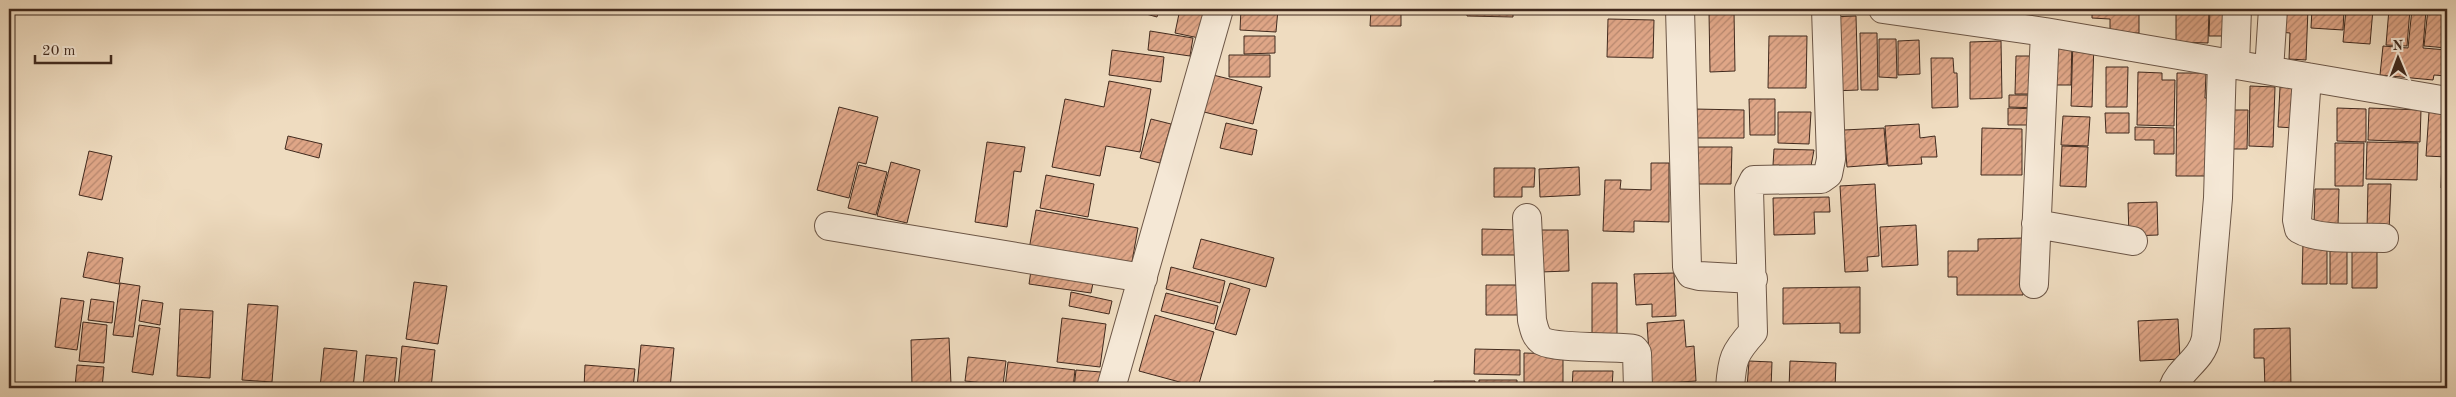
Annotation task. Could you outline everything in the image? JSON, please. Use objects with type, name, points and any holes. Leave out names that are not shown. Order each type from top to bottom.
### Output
[{"type":"street","points":[[1111,388],[1219,9]]},
{"type":"street","points":[[1680,9],[1687,267],[1691,274],[1699,276],[1753,278]]},
{"type":"street","points":[[1730,388],[1732,366],[1737,351],[1753,332],[1753,278],[1749,190],[1754,180],[1821,179],[1828,174],[1832,159],[1826,9]]},
{"type":"street","points":[[1883,9],[1950,14],[2045,32],[2447,100]]},
{"type":"street","points":[[2173,388],[2175,381],[2200,356],[2206,338],[2229,63],[2237,9]]},
{"type":"street","points":[[2269,70],[2273,9]]},
{"type":"street","points":[[2034,284],[2045,32]]},
{"type":"street","points":[[2307,77],[2297,220],[2299,229],[2307,234],[2384,238]]},
{"type":"street","points":[[1527,218],[1532,320],[1535,333],[1543,341],[1557,344],[1634,349],[1637,353],[1638,388]]},
{"type":"street","points":[[2036,224],[2133,241]]},
{"type":"street","points":[[829,226],[1142,278]]},
{"type":"building","points":[[1128,9],[1159,9],[1157,17]]},
{"type":"building","points":[[1180,9],[1205,9],[1199,38],[1175,33]]},
{"type":"building","points":[[1241,9],[1278,9],[1276,32],[1240,30]]},
{"type":"building","points":[[1371,9],[1401,9],[1401,26],[1370,26]]},
{"type":"building","points":[[1467,9],[1513,9],[1513,17],[1467,16]]},
{"type":"building","points":[[2002,9],[2030,9],[2030,17],[2001,17]]},
{"type":"building","points":[[2092,9],[2139,9],[2139,33],[2110,33],[2110,19],[2092,18]]},
{"type":"building","points":[[2176,9],[2209,9],[2208,43],[2176,42]]},
{"type":"building","points":[[2210,9],[2234,9],[2234,36],[2209,36]]},
{"type":"building","points":[[2280,9],[2308,9],[2306,60],[2289,59],[2290,33],[2279,32]]},
{"type":"building","points":[[2312,9],[2344,9],[2343,30],[2311,28]]},
{"type":"building","points":[[2346,9],[2373,9],[2370,44],[2343,42]]},
{"type":"building","points":[[2389,9],[2410,9],[2407,46],[2386,45]]},
{"type":"building","points":[[2412,9],[2426,10],[2423,48],[2447,50],[2447,76],[2434,75],[2433,80],[2380,75],[2383,46],[2408,48]]},
{"type":"building","points":[[2428,9],[2447,9],[2447,48],[2424,46]]},
{"type":"building","points":[[1734,11],[1735,71],[1710,72],[1709,12]]},
{"type":"building","points":[[1856,16],[1858,90],[1832,91],[1830,17]]},
{"type":"building","points":[[1608,19],[1654,20],[1653,58],[1607,57]]},
{"type":"building","points":[[1150,31],[1193,38],[1190,56],[1148,50]]},
{"type":"building","points":[[1860,33],[1877,33],[1878,90],[1861,90]]},
{"type":"building","points":[[1244,36],[1275,36],[1275,53],[1244,54]]},
{"type":"building","points":[[1769,36],[1807,36],[1806,88],[1768,88]]},
{"type":"building","points":[[2048,38],[2072,38],[2071,85],[2047,85]]},
{"type":"building","points":[[1879,39],[1896,39],[1897,78],[1879,77]]},
{"type":"building","points":[[1919,40],[1920,74],[1898,75],[1898,41]]},
{"type":"building","points":[[2073,40],[2094,41],[2092,107],[2071,106]]},
{"type":"building","points":[[2001,41],[2002,98],[1970,99],[1970,42]]},
{"type":"building","points":[[1112,50],[1164,57],[1161,82],[1109,75]]},
{"type":"building","points":[[1229,55],[1270,55],[1270,77],[1229,77]]},
{"type":"building","points":[[2016,56],[2039,56],[2038,94],[2015,94]]},
{"type":"building","points":[[1931,58],[1953,58],[1954,73],[1957,73],[1958,107],[1932,108]]},
{"type":"building","points":[[2106,67],[2128,67],[2127,107],[2106,107]]},
{"type":"building","points":[[2138,72],[2162,73],[2162,80],[2175,80],[2174,126],[2137,125]]},
{"type":"building","points":[[2177,73],[2206,73],[2205,98],[2213,98],[2213,176],[2176,176]]},
{"type":"building","points":[[1213,75],[1262,87],[1253,124],[1204,112]]},
{"type":"building","points":[[1109,81],[1151,89],[1140,152],[1106,146],[1100,176],[1052,167],[1065,99],[1104,107]]},
{"type":"building","points":[[2250,86],[2275,87],[2273,147],[2249,146]]},
{"type":"building","points":[[2280,87],[2296,88],[2295,128],[2278,127]]},
{"type":"building","points":[[2009,95],[2039,95],[2039,108],[2009,107]]},
{"type":"building","points":[[1749,99],[1775,99],[1775,135],[1750,135]]},
{"type":"building","points":[[839,107],[878,117],[866,164],[858,162],[849,198],[817,190]]},
{"type":"building","points":[[2008,108],[2038,109],[2038,125],[2008,125]]},
{"type":"building","points":[[2337,108],[2366,109],[2366,142],[2337,141]]},
{"type":"building","points":[[2369,108],[2421,110],[2420,142],[2368,140]]},
{"type":"building","points":[[1694,109],[1744,110],[1744,138],[1693,138]]},
{"type":"building","points":[[2230,110],[2248,110],[2247,149],[2230,149]]},
{"type":"building","points":[[1778,112],[1811,112],[1809,144],[1778,143]]},
{"type":"building","points":[[2429,112],[2447,113],[2447,157],[2426,156]]},
{"type":"building","points":[[2105,113],[2129,113],[2129,133],[2106,133]]},
{"type":"building","points":[[2063,116],[2090,117],[2088,146],[2061,145]]},
{"type":"building","points":[[1151,119],[1171,124],[1160,163],[1140,158]]},
{"type":"building","points":[[1226,123],[1257,130],[1252,155],[1220,148]]},
{"type":"building","points":[[1919,124],[1920,138],[1935,136],[1937,157],[1921,157],[1922,164],[1888,166],[1885,126]]},
{"type":"building","points":[[2135,127],[2174,128],[2174,154],[2154,154],[2154,140],[2135,140]]},
{"type":"building","points":[[1884,128],[1887,164],[1847,167],[1844,130]]},
{"type":"building","points":[[1982,128],[2022,129],[2022,175],[1981,175]]},
{"type":"building","points":[[288,136],[322,144],[319,158],[285,149]]},
{"type":"building","points":[[987,142],[1025,147],[1021,172],[1014,171],[1007,227],[975,222]]},
{"type":"building","points":[[2367,142],[2418,143],[2417,180],[2366,179]]},
{"type":"building","points":[[2335,143],[2364,143],[2363,186],[2335,186]]},
{"type":"building","points":[[2062,146],[2088,147],[2086,187],[2060,186]]},
{"type":"building","points":[[1694,147],[1732,147],[1731,184],[1694,184]]},
{"type":"building","points":[[1774,149],[1814,150],[1811,166],[1773,165]]},
{"type":"building","points":[[89,151],[112,156],[102,200],[79,195]]},
{"type":"building","points":[[2442,159],[2447,159],[2447,188],[2441,188]]},
{"type":"building","points":[[891,162],[920,170],[907,223],[877,216]]},
{"type":"building","points":[[1651,163],[1669,163],[1669,222],[1634,221],[1634,232],[1603,231],[1605,180],[1621,180],[1620,189],[1651,190]]},
{"type":"building","points":[[859,165],[887,172],[876,215],[848,208]]},
{"type":"building","points":[[1579,167],[1580,195],[1540,197],[1539,169]]},
{"type":"building","points":[[1494,168],[1535,168],[1534,187],[1522,187],[1522,197],[1494,197]]},
{"type":"building","points":[[1046,175],[1094,184],[1088,217],[1040,208]]},
{"type":"building","points":[[1875,184],[1879,256],[1867,257],[1868,271],[1845,272],[1840,186]]},
{"type":"building","points":[[2368,184],[2391,184],[2389,231],[2367,230]]},
{"type":"building","points":[[2315,189],[2339,189],[2338,226],[2314,225]]},
{"type":"building","points":[[1829,197],[1830,212],[1814,212],[1815,234],[1774,235],[1773,198]]},
{"type":"building","points":[[2157,202],[2158,235],[2129,236],[2128,203]]},
{"type":"building","points":[[1036,210],[1138,228],[1130,273],[1028,255]]},
{"type":"building","points":[[1916,225],[1918,265],[1882,267],[1880,227]]},
{"type":"building","points":[[1482,229],[1520,230],[1519,255],[1482,255]]},
{"type":"building","points":[[1539,230],[1568,230],[1569,271],[1540,272]]},
{"type":"building","points":[[2023,238],[2023,295],[1957,295],[1957,277],[1948,277],[1948,251],[1978,251],[1978,239]]},
{"type":"building","points":[[1201,239],[1274,258],[1266,287],[1193,268]]},
{"type":"building","points":[[2330,240],[2347,240],[2347,284],[2330,284]]},
{"type":"building","points":[[2303,241],[2327,241],[2327,284],[2302,284]]},
{"type":"building","points":[[2352,242],[2377,242],[2377,288],[2352,288]]},
{"type":"building","points":[[88,252],[123,258],[119,284],[83,277]]},
{"type":"building","points":[[1032,264],[1095,273],[1091,293],[1029,284]]},
{"type":"building","points":[[1171,267],[1225,281],[1220,303],[1166,289]]},
{"type":"building","points":[[1674,273],[1676,316],[1652,317],[1652,304],[1636,305],[1634,274]]},
{"type":"building","points":[[414,282],[447,286],[438,344],[406,339]]},
{"type":"building","points":[[120,283],[140,286],[133,337],[113,335]]},
{"type":"building","points":[[1230,283],[1250,289],[1236,335],[1215,329]]},
{"type":"building","points":[[1592,283],[1617,283],[1617,340],[1592,340]]},
{"type":"building","points":[[1486,285],[1522,285],[1523,315],[1486,315]]},
{"type":"building","points":[[1860,287],[1860,333],[1840,333],[1840,323],[1783,324],[1783,288]]},
{"type":"building","points":[[1071,292],[1112,301],[1109,314],[1069,306]]},
{"type":"building","points":[[1166,293],[1218,306],[1214,324],[1161,311]]},
{"type":"building","points":[[61,298],[84,301],[77,350],[55,347]]},
{"type":"building","points":[[91,299],[114,302],[112,323],[88,320]]},
{"type":"building","points":[[142,300],[163,303],[160,325],[139,321]]},
{"type":"building","points":[[248,304],[278,306],[272,382],[242,380]]},
{"type":"building","points":[[180,309],[213,311],[210,378],[177,376]]},
{"type":"building","points":[[1155,315],[1214,332],[1198,387],[1139,371]]},
{"type":"building","points":[[1062,318],[1106,324],[1100,367],[1057,362]]},
{"type":"building","points":[[2178,319],[2180,359],[2140,361],[2138,321]]},
{"type":"building","points":[[1684,320],[1686,347],[1694,346],[1696,381],[1651,384],[1647,323]]},
{"type":"building","points":[[83,322],[107,325],[104,363],[79,361]]},
{"type":"building","points":[[139,325],[160,328],[153,375],[132,372]]},
{"type":"building","points":[[2290,328],[2291,388],[2265,388],[2264,358],[2254,358],[2254,329]]},
{"type":"building","points":[[949,338],[951,384],[912,386],[911,340]]},
{"type":"building","points":[[641,345],[674,348],[670,388],[637,388]]},
{"type":"building","points":[[402,346],[435,350],[431,388],[398,388]]},
{"type":"building","points":[[324,348],[357,351],[353,388],[320,388]]},
{"type":"building","points":[[1475,349],[1520,350],[1520,375],[1474,374]]},
{"type":"building","points":[[1524,353],[1563,354],[1563,388],[1524,388]]},
{"type":"building","points":[[366,355],[397,358],[394,388],[363,388]]},
{"type":"building","points":[[968,357],[1006,361],[1003,385],[965,381]]},
{"type":"building","points":[[1749,361],[1772,362],[1771,388],[1747,388]]},
{"type":"building","points":[[1790,361],[1836,363],[1835,388],[1789,388]]},
{"type":"building","points":[[1008,362],[1075,370],[1073,388],[1005,387]]},
{"type":"building","points":[[77,365],[104,367],[102,388],[75,387]]},
{"type":"building","points":[[585,365],[635,369],[633,388],[584,388]]},
{"type":"building","points":[[1076,370],[1101,372],[1100,388],[1074,388]]},
{"type":"building","points":[[1573,371],[1613,371],[1612,388],[1572,388]]},
{"type":"building","points":[[1479,380],[1517,380],[1517,388],[1479,388]]},
{"type":"building","points":[[1434,381],[1475,381],[1475,388],[1434,388]]}]
